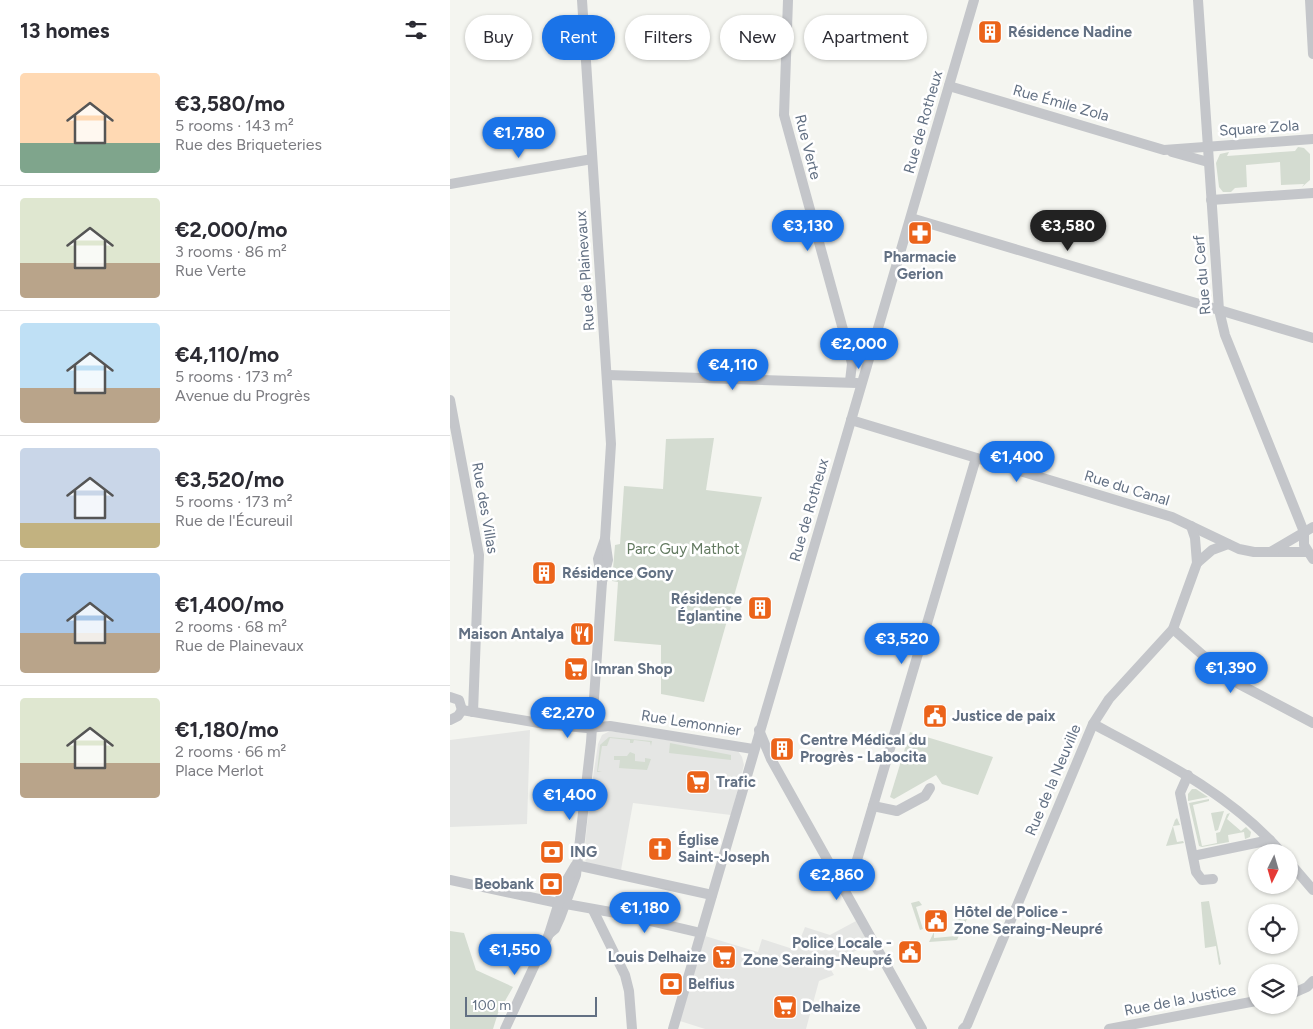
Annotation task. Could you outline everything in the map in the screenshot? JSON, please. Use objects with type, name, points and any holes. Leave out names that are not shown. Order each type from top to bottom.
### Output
[{"type":"street","name":"Rue de Plainevaux","points":[[562,903],[573,886],[582,829],[592,727],[602,582],[598,566],[600,549],[605,539],[611,453],[608,376],[582,0]]},
{"type":"street","name":"Rue Verte","points":[[788,0],[784,115],[850,355],[852,364],[850,381]]},
{"type":"street","name":"Rue de Rotheux","points":[[673,1029],[748,766],[862,385],[974,0]]},
{"type":"street","name":"Rue du Cerf","points":[[1198,0],[1219,310],[1228,340],[1309,529],[1304,545],[1310,556]]},
{"type":"street","points":[[1310,0],[1313,54]]},
{"type":"street","name":"Rue Émile Zola","points":[[949,86],[1208,162]]},
{"type":"street","name":"Square Zola","points":[[1207,147],[1313,138]]},
{"type":"street","name":"Rue Émile Zola","points":[[1164,150],[1207,147]]},
{"type":"street","points":[[450,184],[592,159]]},
{"type":"street","points":[[1211,200],[1313,193]]},
{"type":"street","points":[[911,218],[1313,338]]},
{"type":"street","points":[[850,355],[870,357]]},
{"type":"street","points":[[608,376],[850,381],[862,385]]},
{"type":"street","name":"Rue des Villas","points":[[450,400],[479,555],[473,712]]},
{"type":"street","name":"Rue du Canal","points":[[851,420],[1172,517],[1228,544],[1248,551],[1271,551],[1310,556]]},
{"type":"street","points":[[842,885],[848,880],[854,870],[976,458]]},
{"type":"street","name":"Rue de la Neuville","points":[[965,1028],[1093,724],[1109,699],[1173,629],[1197,564],[1195,538],[1191,526]]},
{"type":"street","points":[[1271,551],[1309,529]]},
{"type":"street","points":[[1197,564],[1212,550],[1228,544]]},
{"type":"street","points":[[1173,629],[1214,666],[1239,684],[1313,723]]},
{"type":"street","points":[[450,696],[459,700],[462,710],[458,716],[450,720]]},
{"type":"street","name":"Rue Lemonnier","points":[[462,710],[529,722],[592,727],[610,726],[753,749],[760,747],[768,756]]},
{"type":"street","points":[[1093,724],[1188,775],[1236,808],[1274,844]]},
{"type":"street","points":[[759,730],[768,756],[922,1029]]},
{"type":"street","points":[[748,766],[768,756]]},
{"type":"street","points":[[1188,775],[1180,793],[1193,856],[1199,879],[1213,879]]},
{"type":"street","points":[[872,806],[897,810],[925,796],[930,788]]},
{"type":"street","points":[[1193,856],[1270,840]]},
{"type":"street","name":"Rue de Plainevaux","points":[[562,903],[564,887],[576,865]]},
{"type":"street","points":[[576,865],[712,895]]},
{"type":"street","points":[[1298,872],[1313,890]]},
{"type":"street","points":[[450,880],[593,910],[616,913],[701,933]]},
{"type":"street","points":[[549,934],[555,929],[560,918],[562,903]]},
{"type":"street","points":[[505,1029],[562,903]]},
{"type":"street","points":[[593,910],[625,975],[629,991],[632,1029]]},
{"type":"street","points":[[1298,991],[1307,987],[1313,981]]},
{"type":"street","name":"Rue de la Justice","points":[[1109,1029],[1248,1003]]},
{"type":"shaded area","points":[[530,730],[527,824],[450,827],[450,740]]},
{"type":"shaded area","points":[[610,731],[738,751],[744,765],[731,815],[633,803],[621,870],[586,863],[584,854],[598,744],[602,735]]},
{"type":"shaded area","points":[[856,921],[869,944],[828,965],[834,975],[819,981],[806,1029],[705,1029],[680,1021],[705,936],[758,952],[762,939],[796,950],[805,927],[830,935]]},
{"type":"green space","points":[[1298,147],[1304,148],[1310,154],[1310,180],[1302,187],[1304,184],[1281,185],[1280,162],[1246,165],[1247,187],[1235,188],[1231,192],[1223,192],[1219,187],[1216,163],[1220,154],[1229,152],[1227,156],[1295,151]]},
{"type":"green space","name":"Parc Guy Mathot","points":[[714,438],[706,490],[762,497],[704,702],[661,694],[661,645],[614,641],[618,582],[612,581],[615,545],[620,544],[624,486],[663,489],[666,439]]},
{"type":"green space","points":[[910,732],[993,757],[978,795],[942,784],[936,775],[894,799],[890,797]]},
{"type":"green space","points":[[609,737],[652,741],[651,746],[650,742],[634,740],[633,743],[630,743],[630,740],[610,738],[607,746],[602,746],[598,771],[602,772],[597,772],[600,745]]},
{"type":"green space","points":[[670,743],[731,755],[731,760],[669,753]]},
{"type":"green space","points":[[630,752],[635,754],[635,761],[645,762],[645,758],[651,759],[647,770],[619,768],[620,760],[614,760],[614,756],[627,756]]},
{"type":"green space","points":[[1192,789],[1196,789],[1208,797],[1188,801],[1188,794]]},
{"type":"green space","points":[[1209,799],[1209,801],[1193,805],[1202,846],[1217,843],[1216,833],[1220,832],[1227,814],[1230,813],[1227,819],[1241,831],[1246,827],[1251,832],[1250,837],[1245,839],[1244,832],[1228,835],[1229,842],[1202,847],[1199,846],[1189,803]]},
{"type":"green space","points":[[1224,811],[1218,830],[1215,831],[1211,813]]},
{"type":"green space","points":[[1177,818],[1180,825],[1173,826],[1177,842],[1183,841],[1184,843],[1166,846],[1175,820]]},
{"type":"green space","points":[[919,901],[922,905],[916,907],[923,929],[920,930],[911,903]]},
{"type":"green space","points":[[1209,901],[1221,964],[1219,965],[1216,946],[1205,948],[1201,902]]},
{"type":"green space","points":[[956,919],[967,919],[957,940],[929,942],[934,932],[934,938],[956,936],[962,922]]},
{"type":"green space","points":[[450,931],[464,933],[476,970],[513,987],[498,1013],[493,1029],[450,1029]]},
{"type":"place","name":"Résidence Nadine","points":[[990,32]]},
{"type":"place","name":"Pharmacie Gerion","points":[[920,233]]},
{"type":"place","name":"Résidence Gony","points":[[544,573]]},
{"type":"place","name":"Résidence Églantine","points":[[760,608]]},
{"type":"place","name":"Maison Antalya","points":[[582,634]]},
{"type":"place","name":"Imran Shop","points":[[576,669]]},
{"type":"place","name":"Justice de paix","points":[[935,716]]},
{"type":"place","name":"Centre Médical du Progrès - Labocita","points":[[782,749]]},
{"type":"place","name":"Trafic","points":[[698,782]]},
{"type":"place","name":"Église Saint-Joseph","points":[[660,849]]},
{"type":"place","name":"ING","points":[[552,852]]},
{"type":"place","name":"Beobank","points":[[551,884]]},
{"type":"place","name":"Hôtel de Police - Zone Seraing-Neupré","points":[[936,921]]},
{"type":"place","name":"Police Locale - Zone Seraing-Neupré","points":[[910,952]]},
{"type":"place","name":"Louis Delhaize","points":[[724,957]]},
{"type":"place","name":"Belfius","points":[[671,984]]},
{"type":"place","name":"Delhaize","points":[[785,1007]]}]
